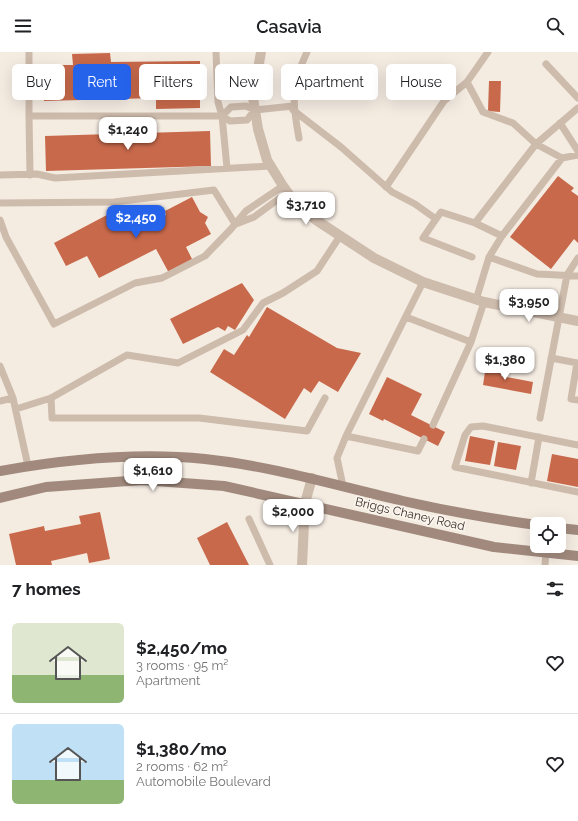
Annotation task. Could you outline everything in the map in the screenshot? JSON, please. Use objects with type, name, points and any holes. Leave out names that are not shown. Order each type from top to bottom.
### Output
[{"type":"main road","name":"Briggs Chaney Road","points":[[0,471],[85,459],[164,457],[205,459],[312,478],[470,516],[530,525]]},
{"type":"main road","name":"Briggs Chaney Road","points":[[0,498],[46,487],[142,480],[224,486],[305,503],[494,547],[530,550]]},
{"type":"main road","points":[[566,529],[578,530]]},
{"type":"main road","name":"Briggs Chaney Road","points":[[554,553],[578,556]]},
{"type":"street","points":[[261,52],[253,98],[258,129],[267,160],[285,189],[316,220],[374,258],[423,282],[480,301],[578,321]]},
{"type":"street","points":[[302,565],[305,503],[312,478]]},
{"type":"lane","points":[[29,52],[30,175]]},
{"type":"lane","points":[[216,52],[218,102],[222,116],[227,168]]},
{"type":"lane","points":[[299,138],[293,108],[294,92],[307,52]]},
{"type":"lane","points":[[386,187],[444,101],[467,82],[488,52]]},
{"type":"lane","points":[[546,64],[578,98]]},
{"type":"lane","points":[[467,82],[483,112],[513,123],[536,144],[562,158],[578,155]]},
{"type":"lane","points":[[222,116],[231,107],[246,106],[255,110],[293,108],[341,147],[386,187],[436,219]]},
{"type":"lane","points":[[475,223],[536,144],[578,108]]},
{"type":"lane","points":[[29,116],[222,116],[230,121],[247,120],[255,110]]},
{"type":"lane","points":[[560,123],[578,150]]},
{"type":"lane","points":[[433,426],[471,342],[489,257],[502,236],[562,158]]},
{"type":"lane","points":[[0,175],[30,175],[55,178],[270,166]]},
{"type":"lane","points":[[0,220],[6,237],[54,324],[135,283],[162,278],[205,256],[246,211],[285,189]]},
{"type":"lane","points":[[0,203],[114,202],[214,190],[235,224]]},
{"type":"lane","points":[[472,257],[423,238],[441,212],[475,223],[502,236]]},
{"type":"lane","points":[[16,409],[51,398],[127,355],[178,363],[243,330],[263,303],[283,293],[317,271],[340,236]]},
{"type":"lane","points":[[489,257],[537,274],[578,276]]},
{"type":"lane","points":[[540,418],[567,275],[578,258]]},
{"type":"lane","points":[[343,486],[337,458],[346,436],[423,282]]},
{"type":"lane","points":[[406,317],[471,342]]},
{"type":"lane","points":[[551,358],[578,363],[571,399],[578,400]]},
{"type":"lane","points":[[0,366],[13,398],[28,466]]},
{"type":"lane","points":[[0,401],[13,398]]},
{"type":"lane","points":[[51,398],[52,418],[199,418],[306,431],[325,398]]},
{"type":"lane","points":[[578,445],[483,426],[471,427],[465,435],[455,467],[578,492]]},
{"type":"lane","points":[[346,436],[418,450],[424,439]]},
{"type":"lane","points":[[531,483],[539,437]]},
{"type":"lane","points":[[249,519],[270,565]]},
{"type":"lane","points":[[545,565],[546,553]]},
{"type":"building","points":[[110,53],[111,62],[200,61],[200,64],[139,64],[139,98],[131,99],[131,64],[73,65],[72,54]]},
{"type":"building","points":[[65,65],[73,65],[73,100],[81,100],[44,101],[65,100]]},
{"type":"building","points":[[489,81],[501,81],[500,112],[488,111]]},
{"type":"building","points":[[156,100],[200,100],[200,108],[156,109]]},
{"type":"building","points":[[210,131],[211,166],[46,171],[45,136]]},
{"type":"building","points":[[558,176],[574,188],[571,191],[578,196],[578,243],[574,239],[551,269],[510,237]]},
{"type":"building","points":[[192,197],[200,212],[208,217],[205,223],[211,234],[186,247],[193,261],[169,273],[156,249],[99,278],[87,256],[66,266],[54,243],[122,207],[134,231],[166,215],[165,211]]},
{"type":"building","points":[[242,283],[254,300],[235,330],[228,326],[225,331],[218,327],[183,344],[170,319]]},
{"type":"building","points":[[267,307],[337,348],[361,353],[338,392],[319,381],[311,393],[304,388],[285,419],[210,372],[224,349],[234,355],[247,335],[249,337]]},
{"type":"building","points":[[486,365],[503,368],[501,376],[533,382],[531,394],[483,385]]},
{"type":"building","points":[[387,377],[422,394],[411,415],[445,432],[438,446],[384,419],[383,421],[369,414]]},
{"type":"building","points":[[470,436],[495,441],[490,465],[465,461]]},
{"type":"building","points":[[498,442],[521,446],[516,470],[494,466]]},
{"type":"building","points":[[552,454],[578,459],[578,487],[547,481]]},
{"type":"building","points":[[100,512],[110,559],[89,563],[87,553],[51,561],[52,565],[16,565],[9,534],[44,526],[45,531],[81,524],[79,516]]},
{"type":"building","points":[[227,522],[249,565],[210,565],[197,538]]}]
